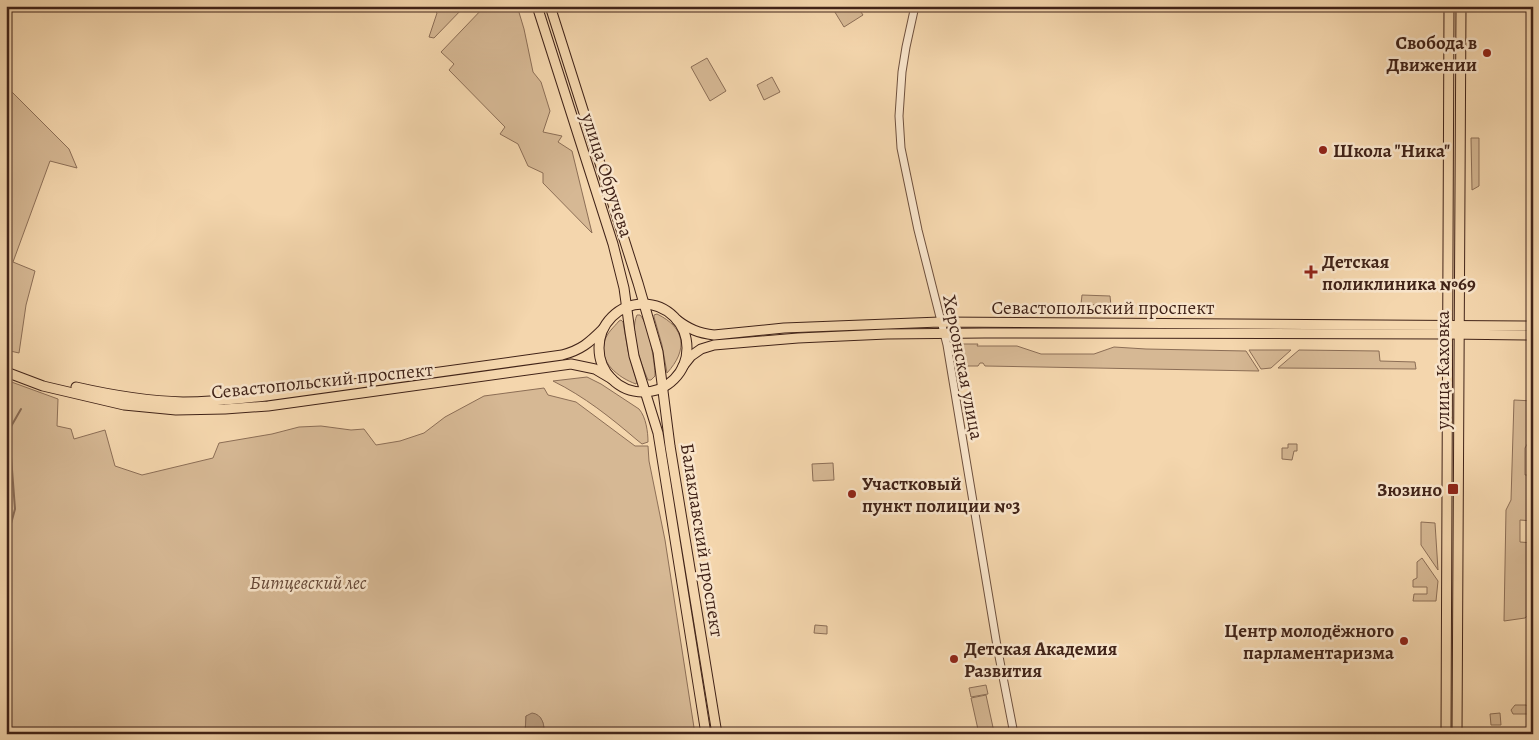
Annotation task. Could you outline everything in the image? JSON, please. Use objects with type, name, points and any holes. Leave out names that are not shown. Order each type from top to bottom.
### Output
[{"type":"main road","name":"улица Обручева","points":[[537,6],[613,244],[624,288],[634,356]]},
{"type":"main road","name":"улица Обручева","points":[[550,6],[658,352]]},
{"type":"main road","name":"улица Каховка","points":[[1446,734],[1450,6]]},
{"type":"main road","name":"улица Каховка","points":[[1457,734],[1461,6]]},
{"type":"main road","points":[[626,308],[644,304]]},
{"type":"main road","name":"Севастопольский проспект","points":[[644,304],[664,309],[692,330],[702,334],[714,335],[784,328],[940,322],[1447,330]]},
{"type":"main road","name":"Севастопольский проспект","points":[[6,367],[45,380],[106,394],[179,402],[217,401],[266,396],[562,355],[586,346],[614,317],[626,308]]},
{"type":"main road","points":[[677,320],[686,335],[688,345],[683,366]]},
{"type":"main road","name":"Севастопольский проспект","points":[[663,386],[677,374],[691,356],[701,349],[731,343],[798,338],[943,333],[1459,330],[1533,326]]},
{"type":"main road","points":[[603,329],[599,351],[604,367],[612,379]]},
{"type":"main road","name":"Севастопольский проспект","points":[[1459,330],[1533,336]]},
{"type":"main road","name":"Балаклавский проспект","points":[[658,352],[670,446],[717,734]]},
{"type":"main road","name":"Балаклавский проспект","points":[[634,356],[658,433],[706,734]]},
{"type":"main road","name":"Севастопольский проспект","points":[[6,372],[43,386],[124,405],[176,410],[268,406],[571,364],[595,369],[629,389],[646,392]]},
{"type":"main road","points":[[646,392],[663,386]]},
{"type":"street","name":"Херсонская улица","points":[[915,6],[902,72],[899,108],[900,136],[912,202],[950,365],[975,520],[1014,734]]},
{"type":"green space","points":[[430,6],[465,6],[434,38],[429,37],[437,13]]},
{"type":"green space","points":[[485,6],[522,6],[518,9],[533,72],[541,82],[550,111],[543,132],[562,136],[558,142],[572,151],[592,233],[543,183],[543,173],[528,166],[518,144],[500,134],[505,127],[449,70],[454,64],[441,52]]},
{"type":"green space","points":[[836,6],[857,6],[863,15],[844,27],[833,9]]},
{"type":"green space","points":[[707,58],[726,91],[710,101],[691,67]]},
{"type":"green space","points":[[772,77],[780,92],[764,100],[757,85]]},
{"type":"green space","points":[[6,86],[69,149],[77,168],[50,161],[13,262],[35,271],[26,305],[19,353],[6,350]]},
{"type":"green space","points":[[1471,138],[1479,138],[1479,186],[1472,190]]},
{"type":"green space","points":[[1082,295],[1110,296],[1111,306],[1081,304]]},
{"type":"green space","points":[[657,314],[674,326],[681,340],[678,356],[667,373],[654,317]]},
{"type":"green space","points":[[637,315],[640,315],[643,320],[651,342],[655,376],[651,380],[648,380],[642,365],[635,339],[634,330]]},
{"type":"green space","points":[[619,321],[623,322],[636,384],[623,378],[611,368],[604,355],[603,348],[606,337]]},
{"type":"green space","points":[[954,345],[1017,346],[1041,354],[1094,354],[1114,347],[1246,351],[1259,371],[985,366],[983,363],[980,363],[978,366],[958,366]]},
{"type":"green space","points":[[1249,350],[1291,350],[1271,368],[1261,369]]},
{"type":"green space","points":[[1299,350],[1379,351],[1380,361],[1415,362],[1416,369],[1278,368]]},
{"type":"green space","points":[[587,377],[639,409],[645,420],[648,442],[642,444],[597,408],[553,381]]},
{"type":"green space","name":"Битцевский лес","points":[[6,380],[58,399],[57,426],[71,429],[74,439],[105,430],[115,466],[142,475],[213,458],[219,443],[272,434],[299,427],[321,426],[351,430],[364,429],[376,445],[400,441],[424,433],[445,417],[484,396],[544,388],[548,395],[576,402],[635,446],[648,446],[649,461],[665,540],[695,734],[544,734],[543,723],[540,717],[526,716],[525,734],[6,734]]},
{"type":"green space","points":[[1514,400],[1533,401],[1533,434],[1525,448],[1525,475],[1533,475],[1533,521],[1520,520],[1520,542],[1533,543],[1533,611],[1525,618],[1504,621],[1506,510],[1511,500]]},
{"type":"green space","points":[[1288,444],[1297,444],[1297,451],[1294,451],[1292,460],[1282,459],[1282,448],[1288,448]]},
{"type":"green space","points":[[833,463],[834,480],[813,481],[812,464]]},
{"type":"green space","points":[[1421,522],[1435,523],[1438,570],[1421,545]]},
{"type":"green space","points":[[1422,558],[1438,581],[1436,601],[1413,601],[1414,594],[1427,594],[1427,587],[1413,587],[1413,580],[1417,578],[1417,562]]},
{"type":"green space","points":[[815,625],[827,626],[827,634],[814,633]]},
{"type":"green space","points":[[986,685],[988,694],[971,697],[969,688]]},
{"type":"green space","points":[[986,695],[994,732],[979,734],[971,698]]},
{"type":"green space","points":[[1515,705],[1528,706],[1528,714],[1513,714],[1511,710]]},
{"type":"green space","points":[[1500,713],[1501,725],[1491,725],[1490,714]]},
{"type":"shaded area","points":[[532,713],[538,715],[542,720],[544,734],[525,734],[526,716]]},
{"type":"waterway","points":[[6,542],[15,509],[9,430],[21,409]]},
{"type":"place","name":"Свобода в Движении","points":[[1487,53]]},
{"type":"place","name":"Школа \"Ника\"","points":[[1323,150]]},
{"type":"place","name":"Детская поликлиника №69","points":[[1311,272]]},
{"type":"place","name":"Зюзино","points":[[1453,489]]},
{"type":"place","name":"Участковый пункт полиции №3","points":[[852,494]]},
{"type":"place","name":"Центр молодёжного парламентаризма","points":[[1404,641]]},
{"type":"place","name":"Детская Академия Развития","points":[[954,659]]}]
